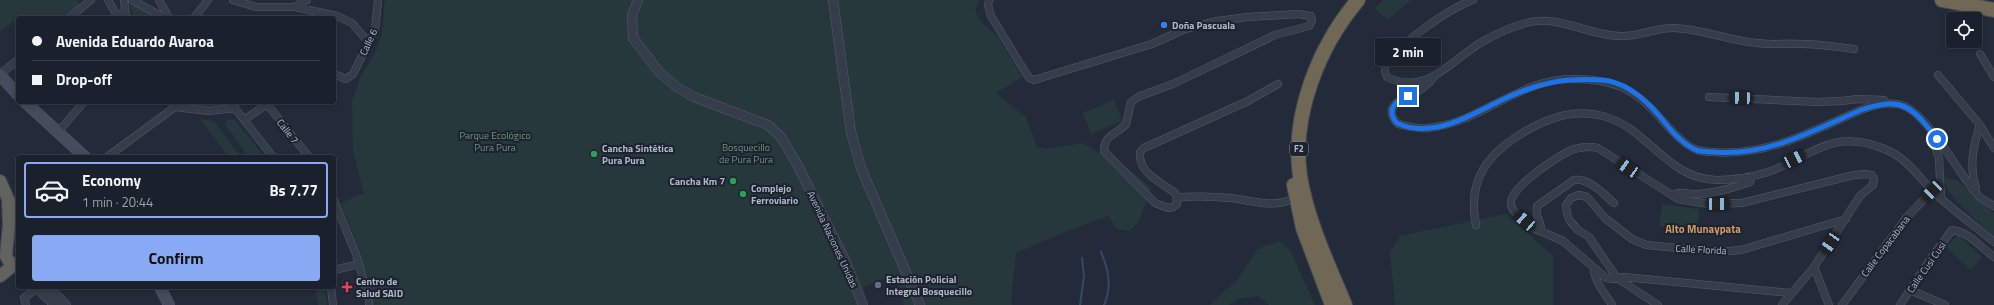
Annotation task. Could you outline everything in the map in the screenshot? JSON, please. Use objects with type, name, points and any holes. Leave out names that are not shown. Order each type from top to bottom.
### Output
[{"type":"highway","name":"F2","points":[[1332,305],[1303,228],[1296,197],[1291,158],[1297,106],[1308,71],[1333,22],[1349,0]]},
{"type":"highway","name":"F2","points":[[1345,305],[1322,248],[1304,192],[1300,175],[1299,142],[1304,108],[1318,66],[1341,23],[1358,0]]},
{"type":"highway","points":[[1942,0],[1994,10]]},
{"type":"highway","points":[[0,181],[13,198],[16,212]]},
{"type":"highway","points":[[3,263],[13,198]]},
{"type":"highway","points":[[3,263],[11,246],[16,245]]},
{"type":"highway","points":[[3,263],[16,265]]},
{"type":"main road","points":[[0,75],[16,93]]},
{"type":"main road","points":[[27,104],[83,155]]},
{"type":"main road","points":[[161,289],[169,305]]},
{"type":"street","points":[[71,16],[91,0]]},
{"type":"street","points":[[108,0],[116,14],[126,16],[124,0]]},
{"type":"street","points":[[132,0],[161,16]]},
{"type":"street","points":[[159,0],[168,16]]},
{"type":"street","points":[[196,16],[208,0]]},
{"type":"street","points":[[233,0],[256,7],[295,7],[315,10],[332,16]]},
{"type":"street","points":[[251,0],[256,7]]},
{"type":"street","points":[[295,7],[307,0]]},
{"type":"street","name":"Calle 6","points":[[336,75],[346,79],[353,74],[375,30],[378,0]]},
{"type":"street","name":"Avenida Naciones Unidas","points":[[638,0],[632,15],[633,38],[660,74],[678,88],[694,97],[768,125],[781,137],[797,164],[845,260],[862,305]]},
{"type":"street","points":[[833,0],[851,132],[861,168],[920,305]]},
{"type":"street","points":[[989,0],[988,5],[991,16],[1026,73],[1034,80],[1152,44],[1173,34],[1198,26],[1256,17],[1298,14],[1311,16],[1312,21],[1309,26],[1275,35],[1173,84],[1140,96],[1130,102],[1126,124],[1108,137],[1104,145],[1104,151],[1155,204],[1168,208],[1177,204],[1177,198],[1171,190],[1148,173],[1142,164],[1140,152],[1144,148],[1248,101],[1278,84]]},
{"type":"street","points":[[1433,78],[1416,83],[1394,80],[1387,77],[1385,66],[1399,50],[1443,16],[1473,0]]},
{"type":"street","points":[[336,17],[352,23],[368,43]]},
{"type":"street","points":[[1854,49],[1803,44],[1741,41],[1701,30],[1672,28],[1621,36],[1600,34],[1551,20],[1527,23],[1482,42],[1433,78],[1428,84],[1418,91],[1399,100],[1392,107],[1392,114],[1398,124],[1417,128],[1437,127],[1450,124],[1503,99],[1552,81],[1569,79],[1604,80],[1636,93],[1648,103],[1672,131],[1691,147],[1701,151],[1728,153],[1773,147],[1861,110],[1886,103],[1898,104],[1907,107],[1931,131],[1978,196],[1994,206]]},
{"type":"street","points":[[1980,54],[1994,77]]},
{"type":"street","points":[[0,75],[16,62]]},
{"type":"street","points":[[1938,74],[1980,125],[1994,148]]},
{"type":"street","points":[[1709,97],[1818,102],[1868,98],[1884,100],[1886,103]]},
{"type":"street","points":[[58,132],[82,104]]},
{"type":"street","points":[[232,104],[271,155]]},
{"type":"street","points":[[244,120],[268,104]]},
{"type":"street","name":"Calle 7","points":[[270,104],[308,155]]},
{"type":"street","points":[[110,155],[176,107],[209,111],[235,108]]},
{"type":"street","points":[[1476,225],[1473,206],[1477,182],[1498,149],[1514,138],[1545,121],[1568,114],[1587,113],[1601,115],[1623,123],[1665,160],[1694,176],[1716,180],[1752,176],[1770,171],[1818,147],[1835,142],[1866,143],[1881,147],[1901,157],[1911,165],[1932,191],[1994,242]]},
{"type":"street","points":[[1978,196],[1972,168],[1976,139],[1980,125]]},
{"type":"street","points":[[1931,131],[1930,134],[1939,158],[1941,199]]},
{"type":"street","points":[[1782,305],[1790,293],[1814,267],[1860,196],[1873,185],[1874,179],[1872,175],[1854,175],[1776,195],[1731,204],[1689,202],[1673,196],[1598,148],[1580,148],[1568,152],[1531,176],[1520,186],[1511,202],[1510,206],[1515,212],[1538,230],[1563,241],[1606,278],[1624,277],[1790,293]]},
{"type":"street","points":[[1673,196],[1677,193],[1703,193],[1727,189],[1750,182],[1752,176]]},
{"type":"street","points":[[1538,230],[1541,226],[1535,215],[1537,206],[1574,180],[1579,179],[1593,186],[1614,203]]},
{"type":"street","name":"Calle Copacabana","points":[[1842,305],[1906,218],[1932,191]]},
{"type":"street","name":"Calle Florida","points":[[1617,278],[1588,237],[1578,230],[1570,221],[1567,214],[1566,205],[1571,198],[1579,195],[1587,197],[1605,218],[1632,240],[1646,245],[1719,252],[1741,250],[1846,219]]},
{"type":"street","points":[[1177,198],[1191,196],[1230,198],[1269,204],[1281,204],[1296,197]]},
{"type":"street","points":[[336,205],[356,254],[369,300],[369,305]]},
{"type":"street","name":"Calle Cusi Cusi","points":[[1900,305],[1931,258],[1952,230],[1962,232],[1972,238],[1994,257]]},
{"type":"street","points":[[336,270],[359,264]]},
{"type":"street","points":[[1594,267],[1594,272],[1599,284],[1612,305]]},
{"type":"street","points":[[1814,267],[1829,305]]},
{"type":"street","points":[[1617,278],[1658,305]]},
{"type":"street","points":[[26,305],[24,298],[35,289]]},
{"type":"street","points":[[39,289],[54,305]]},
{"type":"street","points":[[50,289],[66,305]]},
{"type":"street","points":[[331,289],[333,305]]},
{"type":"street","points":[[1910,290],[1944,305]]},
{"type":"green space","points":[[0,0],[77,0],[83,9],[74,16],[16,16],[16,20],[0,32]]},
{"type":"green space","name":"Bosquecillo de Pura Pura","points":[[385,0],[979,0],[975,11],[982,23],[998,37],[1022,77],[996,93],[1026,117],[1037,147],[1047,149],[1082,143],[1129,169],[1151,188],[1139,221],[1130,231],[1117,229],[1108,216],[1016,253],[1011,302],[1012,305],[904,305],[894,275],[863,287],[868,305],[373,305],[373,298],[360,260],[361,254],[341,203],[364,193],[353,150],[352,101],[360,78],[376,51],[382,34]]},
{"type":"green space","points":[[1383,0],[1411,0],[1388,20],[1375,9]]},
{"type":"green space","points":[[131,1],[159,16],[133,16],[130,5]]},
{"type":"green space","points":[[1114,100],[1122,121],[1091,134],[1083,113]]},
{"type":"green space","points":[[188,104],[228,104],[228,107],[196,107]]},
{"type":"green space","points":[[200,119],[214,121],[240,155],[227,155]]},
{"type":"green space","points":[[234,119],[263,155],[248,155],[226,126],[226,121]]},
{"type":"green space","points":[[1943,177],[1958,181],[1994,213],[1994,236],[1972,217],[1956,200],[1945,184]]},
{"type":"green space","points":[[1662,204],[1699,209],[1697,231],[1659,226]]},
{"type":"green space","points":[[1506,214],[1553,256],[1553,305],[1395,305],[1390,252],[1400,236]]},
{"type":"green space","points":[[1958,235],[1982,257],[1971,270],[1946,247]]},
{"type":"green space","points":[[1279,241],[1290,250],[1315,305],[1269,305],[1259,296],[1238,299],[1229,305],[1210,305],[1237,280],[1258,249]]},
{"type":"green space","points":[[315,289],[325,289],[327,305],[318,305]]},
{"type":"waterway","points":[[1101,252],[1108,272],[1109,285],[1104,305]]},
{"type":"waterway","points":[[1080,305],[1084,276],[1082,258]]},
{"type":"place","name":"Doña Pascuala","points":[[1164,25]]},
{"type":"place","name":"Cancha Sintética Pura Pura","points":[[594,154]]},
{"type":"place","name":"Cancha Km 7","points":[[733,181]]},
{"type":"place","name":"Complejo Ferroviario","points":[[743,194]]},
{"type":"place","name":"Estación Policial Integral Bosquecillo","points":[[878,285]]},
{"type":"place","name":"Centro de Salud SAID","points":[[347,287]]},
{"type":"district","name":"Alto Munaypata","points":[[1703,229]]},
{"type":"route","points":[[1408,96],[1399,100],[1392,107],[1394,120],[1398,124],[1417,128],[1426,128],[1450,124],[1503,99],[1552,81],[1569,79],[1604,80],[1636,93],[1648,103],[1672,131],[1687,144],[1701,151],[1728,153],[1773,147],[1861,110],[1886,103],[1898,104],[1907,107],[1916,114],[1937,139]]},
{"type":"park label","name":"Parque Ecológico Pura Pura","points":[[495,140]]}]
